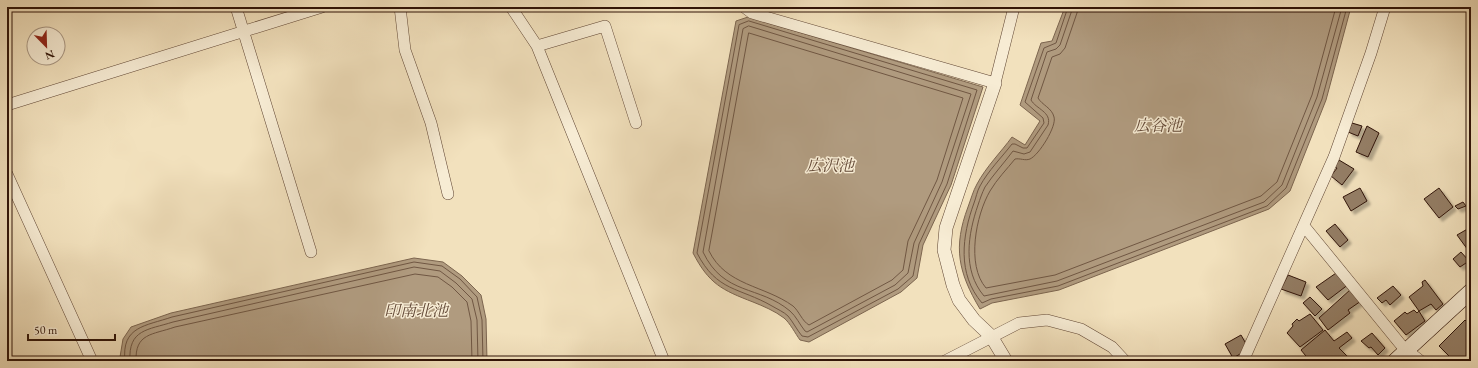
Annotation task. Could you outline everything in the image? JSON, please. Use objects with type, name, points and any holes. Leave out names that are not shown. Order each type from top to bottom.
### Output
[{"type":"main road","points":[[1395,361],[1471,290]]},
{"type":"street","points":[[236,7],[311,252]]},
{"type":"street","points":[[7,105],[322,7]]},
{"type":"street","points":[[400,7],[405,50],[431,123],[448,194]]},
{"type":"street","points":[[511,7],[537,46],[664,361]]},
{"type":"street","points":[[744,7],[752,13],[995,83]]},
{"type":"street","points":[[1006,361],[991,336],[974,320],[959,300],[951,280],[944,250],[946,228],[995,83],[1014,7]]},
{"type":"street","points":[[1243,361],[1334,157],[1371,53],[1385,7]]},
{"type":"street","points":[[537,46],[605,26],[636,123]]},
{"type":"street","points":[[7,174],[92,361]]},
{"type":"street","points":[[1304,226],[1406,351],[1419,361]]},
{"type":"street","points":[[945,361],[991,336],[1019,323],[1047,320],[1081,329],[1112,347],[1125,361]]},
{"type":"water","name":"広谷池","points":[[1065,7],[1351,7],[1326,100],[1290,191],[1269,209],[1059,290],[992,303],[980,309],[967,283],[960,259],[959,247],[963,221],[972,195],[989,166],[1012,137],[1025,145],[1040,121],[1020,105],[1041,43],[1052,41]]},
{"type":"water","name":"広沢池","points":[[748,17],[983,87],[951,185],[923,245],[917,278],[901,292],[809,342],[800,340],[786,320],[777,313],[733,294],[717,285],[699,264],[693,253],[736,21]]},
{"type":"water","name":"印南北池","points":[[414,258],[443,262],[462,276],[481,295],[486,319],[487,361],[122,361],[120,357],[123,339],[131,327],[171,313]]},
{"type":"building","points":[[1352,123],[1362,126],[1358,136],[1348,132]]},
{"type":"building","points":[[1367,126],[1379,133],[1368,157],[1356,152]]},
{"type":"building","points":[[1339,160],[1354,169],[1342,185],[1331,176],[1337,168],[1334,167]]},
{"type":"building","points":[[1360,188],[1367,201],[1351,211],[1343,197]]},
{"type":"building","points":[[1439,188],[1453,207],[1439,218],[1424,199]]},
{"type":"building","points":[[1463,202],[1466,206],[1458,209],[1455,206]]},
{"type":"building","points":[[1335,224],[1348,240],[1340,247],[1326,231]]},
{"type":"building","points":[[1471,227],[1471,247],[1468,250],[1457,235]]},
{"type":"building","points":[[1461,252],[1469,261],[1460,267],[1453,259]]},
{"type":"building","points":[[1339,271],[1349,284],[1328,300],[1316,287]]},
{"type":"building","points":[[1288,275],[1306,282],[1301,296],[1281,289]]},
{"type":"building","points":[[1425,280],[1443,304],[1436,310],[1431,304],[1419,311],[1409,297],[1423,286],[1422,282]]},
{"type":"building","points":[[1393,286],[1401,295],[1390,305],[1386,300],[1382,303],[1377,298]]},
{"type":"building","points":[[1351,289],[1361,301],[1348,310],[1350,313],[1328,330],[1319,318]]},
{"type":"building","points":[[1310,297],[1322,309],[1315,316],[1303,303]]},
{"type":"building","points":[[1414,310],[1417,313],[1419,311],[1425,321],[1406,335],[1394,321],[1405,312],[1407,314]]},
{"type":"building","points":[[1310,314],[1323,330],[1300,347],[1287,333],[1297,319],[1299,321]]},
{"type":"building","points":[[1465,320],[1471,326],[1471,361],[1454,361],[1439,346]]},
{"type":"building","points":[[1325,330],[1334,341],[1347,332],[1352,338],[1339,348],[1349,358],[1345,361],[1310,361],[1301,350]]},
{"type":"building","points":[[1372,333],[1385,348],[1378,355],[1371,347],[1369,348],[1361,341]]},
{"type":"building","points":[[1241,335],[1249,349],[1233,358],[1225,344]]}]
